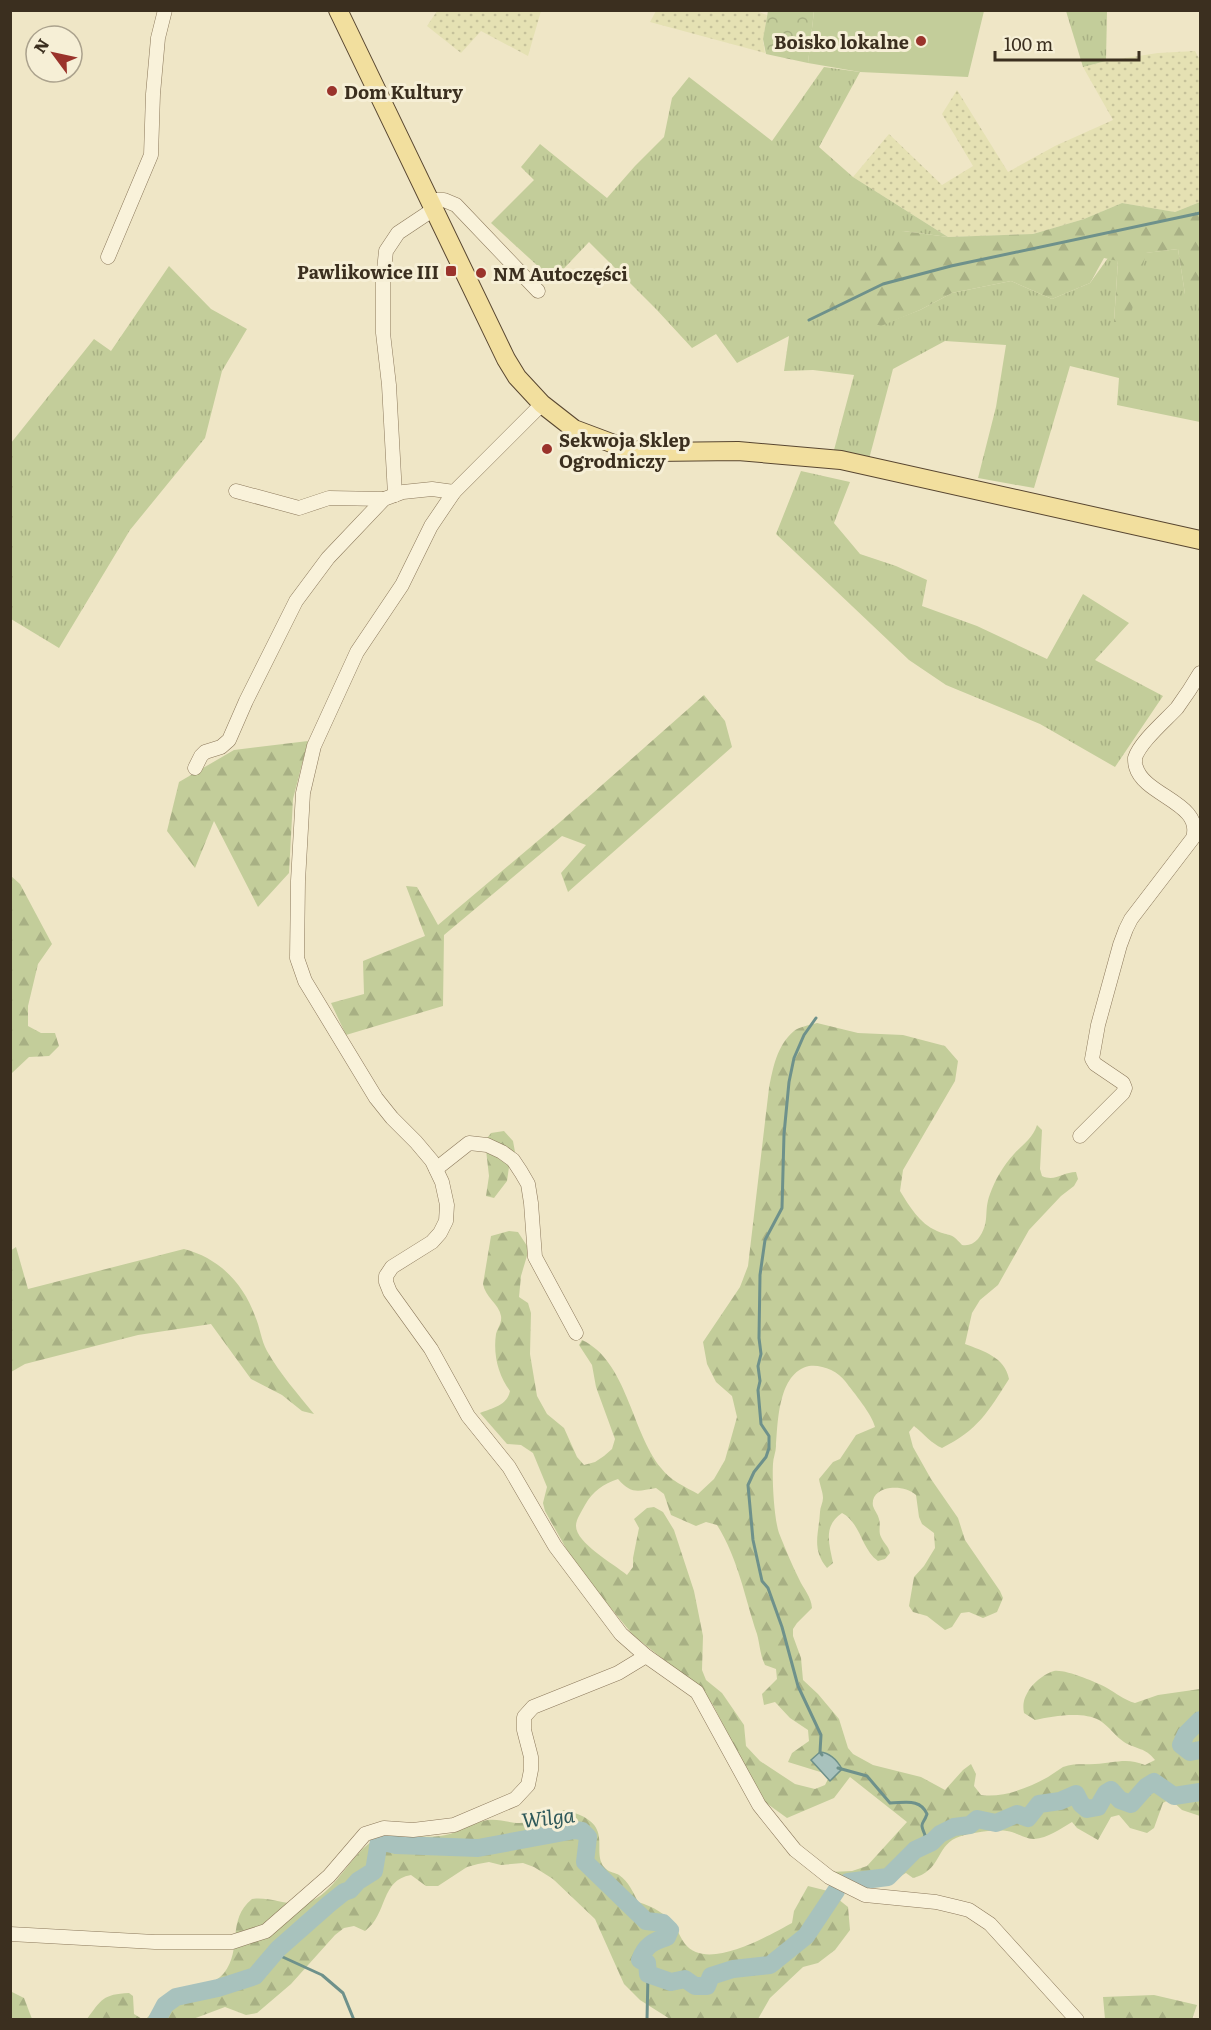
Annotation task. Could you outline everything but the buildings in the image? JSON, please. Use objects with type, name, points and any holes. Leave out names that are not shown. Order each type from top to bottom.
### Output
[{"type":"main road","points":[[338,10],[506,359],[517,377],[542,404],[574,429],[630,450],[750,451],[841,460],[1200,540]]},
{"type":"street","points":[[108,257],[151,155],[158,38],[165,10]]},
{"type":"street","points":[[195,768],[201,756],[221,747],[229,740],[246,701],[308,583],[328,558],[390,497],[389,385],[383,333],[383,280],[386,251],[398,233],[432,204],[444,200],[456,205],[537,291]]},
{"type":"street","points":[[542,404],[454,492],[431,526],[402,585],[357,652],[314,746],[303,793],[297,958],[305,981],[376,1098],[416,1142],[436,1169],[442,1182],[447,1205],[444,1227],[432,1242],[389,1271],[386,1281],[390,1292],[431,1349],[468,1416],[509,1467],[555,1546],[613,1624],[646,1656],[697,1692],[759,1805],[795,1850],[828,1877],[865,1895],[936,1902],[969,1910],[990,1924],[1077,2019]]},
{"type":"street","points":[[236,491],[299,508],[329,498],[390,497],[432,489],[454,492]]},
{"type":"street","points":[[1080,1136],[1123,1093],[1125,1088],[1123,1083],[1095,1064],[1092,1059],[1098,1025],[1120,945],[1131,919],[1193,838],[1196,828],[1193,820],[1185,811],[1143,780],[1135,766],[1135,758],[1177,707],[1200,673]]},
{"type":"street","points":[[436,1169],[469,1143],[487,1145],[513,1160],[528,1184],[535,1257],[576,1333]]},
{"type":"street","points":[[10,1934],[155,1942],[232,1942],[266,1931],[330,1876],[365,1834],[384,1828],[413,1830],[454,1825],[515,1798],[528,1785],[531,1770],[524,1717],[533,1707],[618,1673],[646,1656]]},
{"type":"shaded area","points":[[437,11],[541,11],[528,56],[481,31],[461,53],[427,26]]},
{"type":"shaded area","points":[[656,11],[756,11],[767,15],[763,41],[765,53],[650,22]]},
{"type":"shaded area","points":[[1195,51],[1200,60],[1200,202],[1175,212],[1122,203],[1084,219],[1033,234],[948,237],[853,177],[889,134],[942,185],[973,166],[942,114],[957,90],[1008,172],[1055,146],[1113,120],[1083,67],[1158,53]]},
{"type":"green space","name":"Boisko lokalne","points":[[814,10],[984,11],[968,77],[860,72],[808,63]]},
{"type":"green space","points":[[768,11],[814,11],[808,63],[766,54],[763,39]]},
{"type":"green space","points":[[1066,11],[1107,11],[1106,61],[1083,67]]},
{"type":"green space","points":[[824,67],[860,72],[819,147],[853,177],[948,237],[903,231],[881,325],[920,310],[952,293],[1011,281],[1052,299],[1090,283],[1108,258],[1118,260],[1114,321],[1145,253],[1178,249],[1185,294],[1200,294],[1200,422],[1117,405],[1119,378],[1070,366],[1034,488],[978,478],[996,407],[1006,345],[945,341],[893,369],[869,459],[834,450],[854,375],[813,370],[784,371],[789,336],[737,363],[716,334],[692,348],[589,242],[553,280],[491,223],[534,180],[521,167],[540,144],[607,198],[664,137],[672,98],[689,77],[772,141]]},
{"type":"green space","points":[[1200,202],[1200,294],[1185,294],[1178,249],[1146,253],[1129,322],[1114,322],[1118,261],[1104,258],[1090,283],[1052,299],[1011,281],[952,293],[920,310],[881,326],[825,306],[903,231],[948,237],[1033,234],[1084,219],[1122,203],[1175,212]]},
{"type":"green space","points":[[169,266],[211,309],[247,329],[222,371],[205,438],[130,530],[59,648],[11,619],[11,443],[94,339],[111,351]]},
{"type":"green space","points":[[801,471],[850,482],[834,523],[860,554],[896,566],[927,580],[922,606],[977,626],[1047,659],[1083,594],[1129,623],[1095,660],[1163,696],[1115,767],[1040,724],[946,685],[909,660],[776,534]]},
{"type":"green space","points":[[704,695],[725,721],[732,747],[568,892],[561,873],[586,845],[562,836],[444,935],[443,1006],[346,1035],[331,1003],[364,994],[363,961],[425,936],[406,886],[417,887],[438,925],[559,823]]},
{"type":"green space","points":[[308,741],[293,799],[289,873],[258,907],[214,821],[195,868],[167,831],[179,782],[234,750]]},
{"type":"green space","points":[[11,876],[20,884],[52,944],[38,964],[28,1006],[28,1026],[41,1033],[55,1033],[59,1046],[49,1056],[29,1057],[12,1073],[11,1121]]},
{"type":"green space","points":[[817,1023],[858,1033],[903,1035],[945,1046],[958,1061],[955,1081],[903,1170],[900,1191],[916,1214],[931,1228],[952,1236],[962,1245],[971,1244],[978,1239],[986,1222],[988,1200],[997,1178],[1037,1125],[1042,1130],[1040,1169],[1042,1176],[1051,1178],[1076,1172],[1078,1179],[1074,1186],[1061,1196],[1029,1230],[998,1285],[980,1300],[972,1313],[965,1344],[986,1352],[998,1360],[1007,1371],[1009,1379],[995,1401],[973,1427],[942,1448],[914,1426],[909,1432],[913,1447],[931,1479],[958,1518],[965,1540],[1000,1591],[1003,1598],[997,1612],[983,1618],[969,1612],[961,1613],[952,1627],[945,1630],[927,1616],[913,1612],[909,1606],[914,1577],[935,1548],[934,1533],[922,1524],[916,1495],[904,1489],[894,1488],[880,1491],[873,1502],[879,1519],[880,1535],[890,1553],[885,1559],[878,1561],[872,1556],[853,1523],[842,1513],[832,1523],[830,1529],[829,1542],[833,1563],[827,1568],[817,1547],[823,1498],[819,1479],[833,1462],[840,1459],[856,1435],[875,1427],[867,1410],[845,1381],[829,1369],[809,1366],[799,1370],[785,1388],[779,1412],[773,1462],[773,1489],[779,1533],[809,1596],[812,1608],[793,1629],[793,1636],[801,1658],[803,1680],[839,1719],[848,1748],[853,1754],[873,1765],[921,1777],[945,1790],[971,1764],[976,1774],[974,1786],[981,1795],[989,1796],[1007,1794],[1024,1788],[1067,1766],[1126,1761],[1145,1765],[1155,1760],[1144,1751],[1124,1742],[1103,1722],[1092,1717],[1067,1715],[1035,1720],[1024,1713],[1024,1702],[1029,1690],[1048,1673],[1059,1671],[1080,1676],[1135,1703],[1158,1695],[1200,1689],[1200,1816],[1182,1810],[1170,1799],[1163,1803],[1154,1828],[1147,1833],[1130,1828],[1119,1815],[1111,1817],[1098,1840],[1077,1828],[1072,1822],[1049,1835],[1034,1839],[1007,1831],[981,1832],[961,1836],[950,1842],[929,1870],[913,1878],[906,1873],[889,1883],[874,1886],[852,1881],[831,1872],[852,1871],[867,1866],[907,1822],[850,1777],[834,1798],[787,1818],[762,1800],[713,1705],[700,1689],[633,1635],[584,1580],[545,1511],[543,1503],[547,1487],[533,1453],[521,1445],[507,1444],[480,1413],[502,1403],[510,1391],[502,1378],[496,1357],[495,1342],[500,1323],[500,1312],[486,1293],[483,1284],[491,1236],[509,1231],[518,1232],[529,1249],[521,1276],[519,1297],[528,1303],[531,1313],[530,1354],[537,1396],[547,1414],[564,1428],[577,1457],[584,1465],[595,1462],[612,1449],[615,1439],[596,1387],[592,1365],[579,1345],[582,1340],[597,1350],[619,1380],[642,1435],[661,1468],[678,1483],[698,1494],[714,1479],[725,1460],[737,1417],[732,1396],[716,1382],[707,1364],[703,1342],[740,1287],[748,1266],[769,1088],[777,1057],[783,1043],[794,1031]],"holes":[[[618,1479],[631,1490],[656,1488],[664,1494],[671,1515],[696,1526],[706,1522],[717,1525],[736,1564],[763,1661],[765,1665],[776,1669],[777,1679],[762,1694],[764,1705],[775,1702],[790,1718],[808,1730],[809,1741],[792,1753],[788,1762],[830,1775],[825,1785],[815,1789],[795,1784],[760,1761],[746,1746],[744,1725],[722,1693],[706,1680],[702,1670],[703,1636],[694,1591],[674,1530],[663,1512],[654,1507],[647,1508],[634,1519],[639,1528],[633,1567],[627,1575],[582,1539],[576,1526],[579,1515],[595,1492]]]},
{"type":"green space","points":[[504,1131],[513,1141],[515,1152],[507,1181],[494,1198],[486,1196],[489,1176],[485,1141],[491,1133]]},
{"type":"green space","points":[[16,1247],[28,1289],[184,1249],[219,1265],[244,1293],[257,1320],[267,1351],[283,1376],[314,1414],[302,1411],[282,1395],[251,1379],[211,1324],[138,1335],[25,1364],[11,1372],[10,1251]]},
{"type":"green space","points":[[563,1810],[580,1815],[591,1822],[597,1829],[601,1862],[606,1869],[619,1875],[625,1881],[638,1902],[665,1915],[685,1944],[695,1952],[708,1954],[738,1949],[792,1923],[794,1911],[808,1886],[828,1891],[848,1907],[850,1930],[835,1950],[818,1963],[803,1967],[770,1998],[758,2019],[670,2019],[640,2000],[624,1984],[595,1919],[553,1879],[523,1863],[501,1865],[489,1862],[467,1867],[438,1886],[426,1886],[411,1875],[401,1878],[389,1890],[378,1916],[365,1931],[354,1926],[344,1928],[291,1984],[257,2013],[246,2015],[225,2007],[193,2019],[145,2020],[170,1994],[192,1985],[204,1987],[224,1973],[233,1954],[239,1916],[252,1899],[296,1904],[311,1901],[329,1888],[363,1849],[381,1837],[388,1835],[440,1836],[488,1820],[525,1823]]},
{"type":"green space","points":[[10,1991],[24,1998],[32,2019],[11,2019]]},
{"type":"green space","points":[[129,1993],[133,1996],[134,2014],[142,2019],[87,2019],[104,1999]]},
{"type":"green space","points":[[1154,1995],[1197,2005],[1192,2019],[1105,2019],[1103,1997]]},
{"type":"water","points":[[820,1752],[833,1758],[842,1769],[830,1781],[811,1760]]},
{"type":"waterway","points":[[809,320],[883,284],[951,266],[1200,213]]},
{"type":"waterway","points":[[816,1018],[804,1035],[794,1058],[789,1082],[784,1134],[782,1208],[765,1240],[760,1275],[761,1354],[758,1366],[760,1381],[758,1390],[761,1424],[769,1436],[769,1448],[766,1457],[754,1472],[748,1485],[753,1540],[762,1581],[768,1588],[782,1627],[798,1686],[821,1735],[820,1752],[822,1755]]},
{"type":"waterway","name":"Wilga","points":[[1200,1720],[1186,1734],[1181,1745],[1190,1752],[1200,1750]]},
{"type":"waterway","points":[[838,1768],[867,1776],[890,1803],[912,1802],[924,1809],[927,1814],[922,1825],[925,1835],[921,1847]]},
{"type":"waterway","name":"Wilga","points":[[848,1882],[888,1877],[915,1850],[932,1842],[940,1834],[954,1827],[970,1825],[977,1819],[996,1823],[1017,1814],[1028,1818],[1039,1804],[1060,1801],[1076,1794],[1081,1804],[1087,1809],[1098,1807],[1106,1793],[1111,1790],[1120,1800],[1131,1804],[1146,1787],[1154,1782],[1174,1796],[1200,1792]]},
{"type":"waterway","name":"Wilga","points":[[157,2020],[165,2005],[176,1997],[218,1988],[255,1976],[278,1949],[329,1904],[374,1871],[379,1841],[396,1845],[478,1848],[575,1830],[582,1831],[588,1837],[585,1862],[646,1921],[663,1923],[670,1930],[667,1937],[658,1940],[644,1951],[640,1960],[647,1963],[648,1974],[671,1982],[685,1979],[695,1986],[707,1986],[711,1976],[733,1969],[770,1965],[806,1936],[836,1891]]},
{"type":"waterway","points":[[274,1953],[322,1975],[343,1993],[354,2020]]},
{"type":"waterway","points":[[647,2020],[648,1974]]},
{"type":"place","name":"Boisko lokalne","points":[[921,41]]},
{"type":"place","name":"Dom Kultury","points":[[332,91]]},
{"type":"place","name":"Pawlikowice III","points":[[451,271]]},
{"type":"place","name":"NM Autoczęści","points":[[481,273]]},
{"type":"place","name":"Sekwoja Sklep Ogrodniczy","points":[[547,449]]}]
